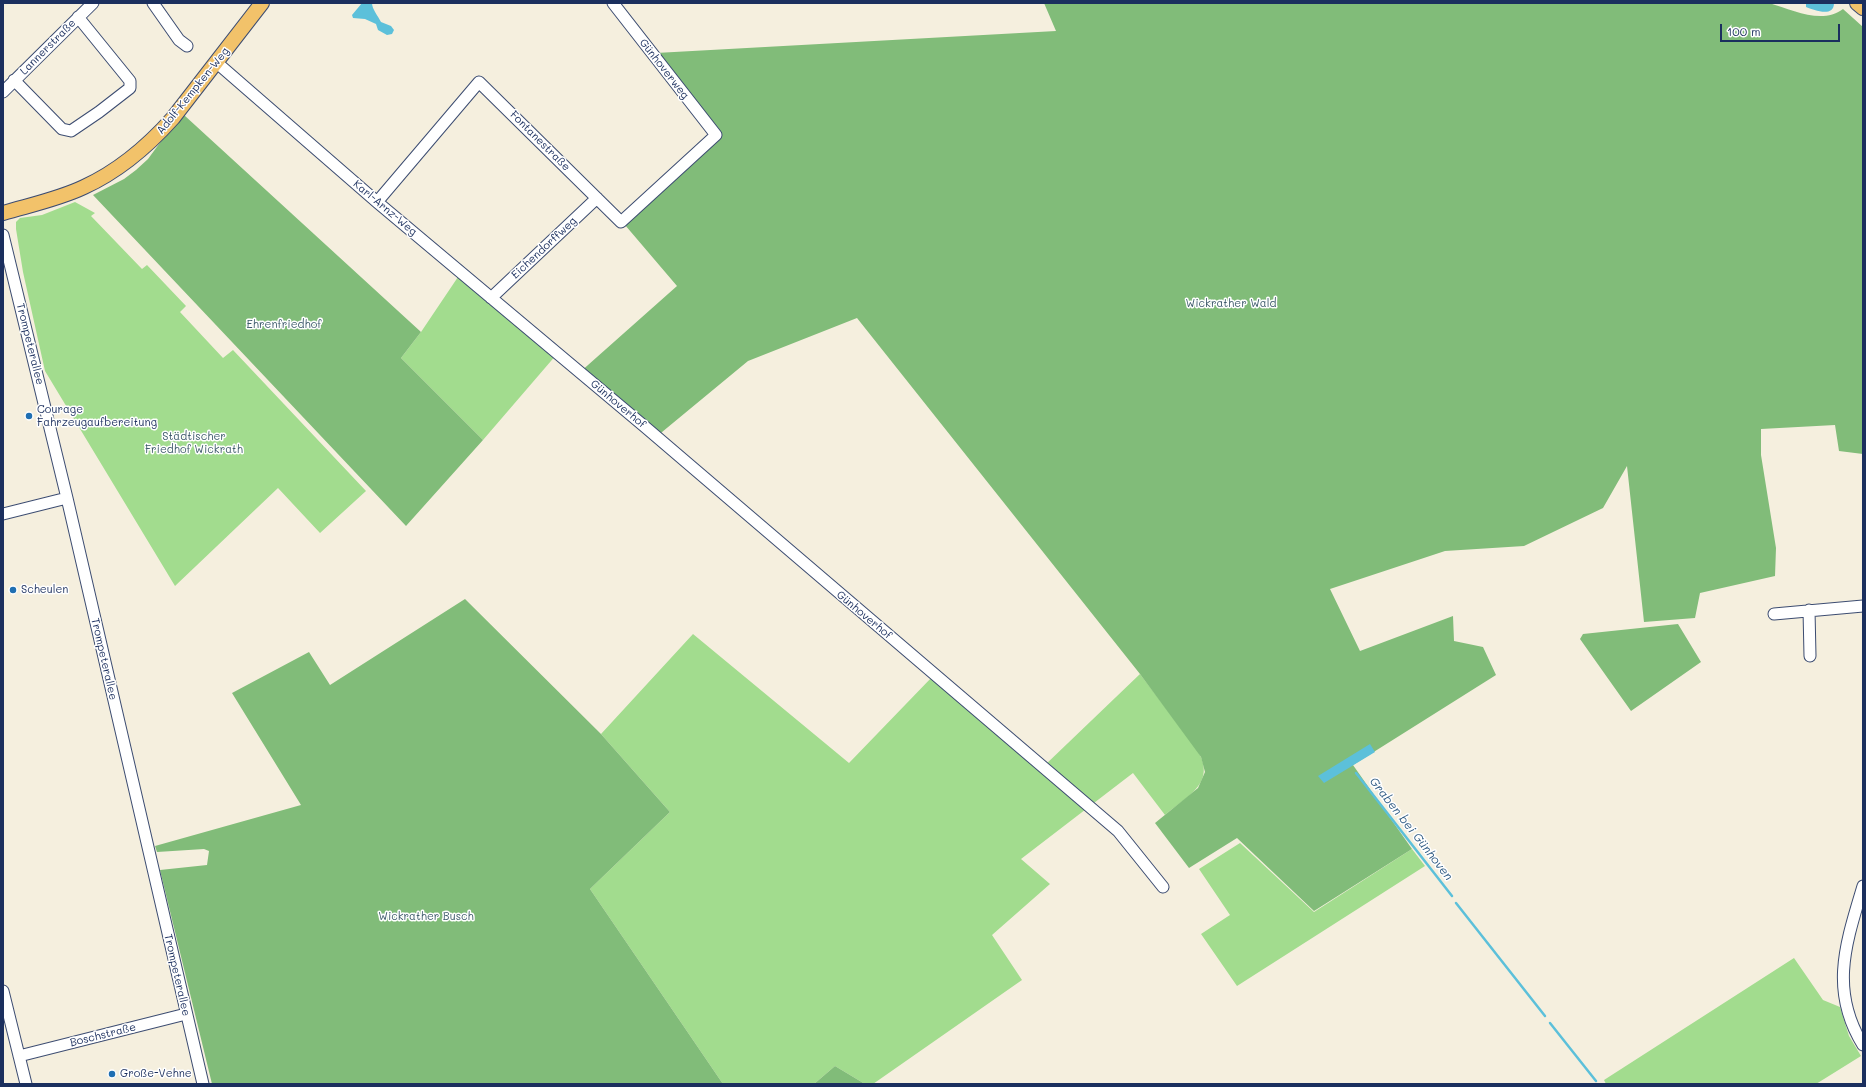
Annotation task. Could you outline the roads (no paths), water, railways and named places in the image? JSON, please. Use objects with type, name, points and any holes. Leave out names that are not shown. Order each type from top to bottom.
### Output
[{"type":"main road","name":"Adolf-Kempken-Weg","points":[[3,213],[60,196],[84,187],[122,165],[159,134],[262,3]]},
{"type":"main road","points":[[1857,3],[1863,8]]},
{"type":"street","name":"Lannerstraße","points":[[3,92],[93,3]]},
{"type":"street","points":[[153,3],[179,40],[187,46]]},
{"type":"street","name":"Günhoverweg","points":[[613,3],[716,135]]},
{"type":"street","points":[[14,80],[62,129],[71,131],[130,88],[130,81],[78,17]]},
{"type":"street","name":"Karl-Arnz-Weg","points":[[216,62],[377,202],[556,352]]},
{"type":"street","name":"Fontanestraße","points":[[377,202],[402,171],[480,82],[621,222],[716,135]]},
{"type":"street","name":"Eichendorffweg","points":[[491,298],[597,198]]},
{"type":"street","name":"Trompeterallee","points":[[3,235],[67,498],[203,1084]]},
{"type":"street","name":"Günhoverhof","points":[[556,352],[1118,831],[1163,887]]},
{"type":"street","points":[[3,514],[67,498]]},
{"type":"street","points":[[1774,614],[1863,606]]},
{"type":"street","points":[[1809,610],[1810,656]]},
{"type":"street","points":[[1863,886],[1849,934],[1843,966],[1844,998],[1852,1028],[1863,1045]]},
{"type":"street","points":[[3,991],[26,1084]]},
{"type":"street","name":"Boschstraße","points":[[19,1056],[186,1014]]},
{"type":"water","points":[[362,3],[372,3],[381,22],[391,26],[394,30],[392,34],[387,35],[378,30],[376,24],[365,19],[353,18],[352,15]]},
{"type":"water","points":[[1806,3],[1834,3],[1831,10],[1823,12],[1806,7]]},
{"type":"water","points":[[1370,744],[1375,752],[1324,783],[1318,776]]},
{"type":"waterway","name":"Graben bei Günhoven","points":[[1356,773],[1452,896]]},
{"type":"waterway","name":"Graben bei Günhoven","points":[[1456,903],[1545,1016]]},
{"type":"waterway","name":"Graben bei Günhoven","points":[[1550,1023],[1596,1081]]},
{"type":"place","name":"Courage Fahrzeugaufbereitung","points":[[29,416]]},
{"type":"place","name":"Scheulen","points":[[13,590]]},
{"type":"place","name":"Große-Vehne","points":[[112,1074]]},
{"type":"park label","name":"Wickrather Wald","points":[[1231,304]]},
{"type":"park label","name":"Ehrenfriedhof","points":[[284,325]]},
{"type":"park label","name":"Städtischer Friedhof Wickrath","points":[[194,443]]},
{"type":"park label","name":"Wickrather Busch","points":[[426,917]]}]
